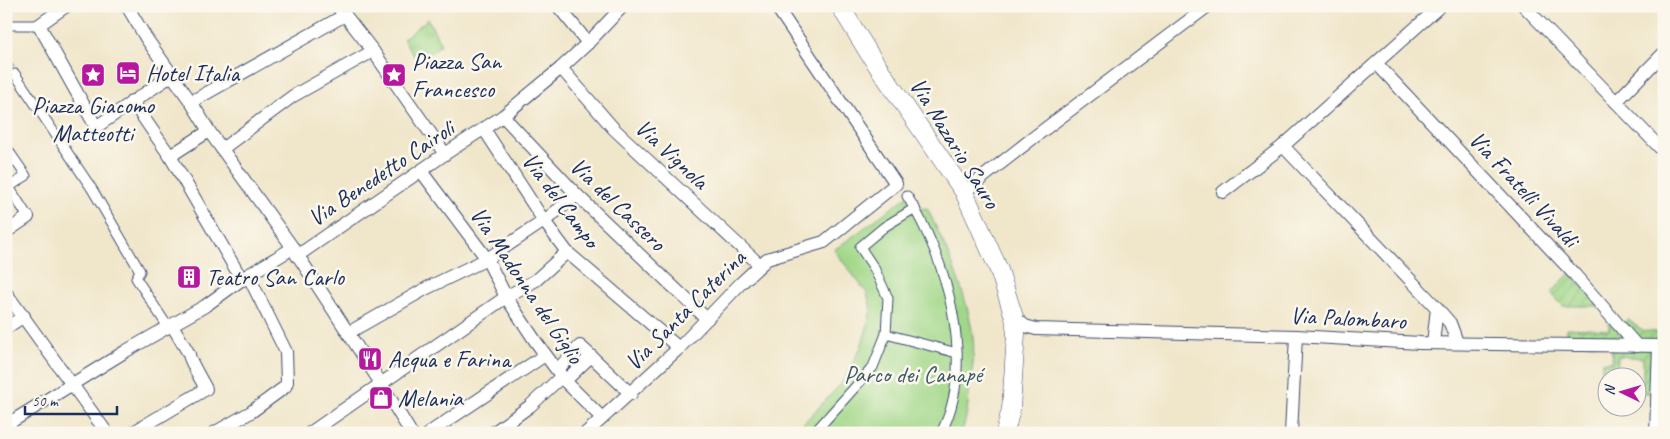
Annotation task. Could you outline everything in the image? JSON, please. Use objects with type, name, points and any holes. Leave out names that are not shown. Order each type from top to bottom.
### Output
[{"type":"main road","name":"Via Nazario Sauro","points":[[840,6],[870,55],[964,192],[1000,270],[1014,317],[1016,347],[1011,409],[1005,433]]},
{"type":"street","points":[[6,25],[39,25],[66,6]]},
{"type":"street","points":[[127,6],[146,38],[209,131],[295,252],[411,433]]},
{"type":"street","points":[[558,6],[588,43]]},
{"type":"street","name":"Via Benedetto Cairoli","points":[[6,425],[205,306],[245,278],[295,252],[484,129],[503,116],[561,68],[623,6]]},
{"type":"street","name":"Via Santa Caterina","points":[[586,433],[679,348],[767,259],[824,242],[896,184],[776,6]]},
{"type":"street","points":[[964,192],[1032,138],[1208,6]]},
{"type":"street","points":[[1223,192],[1283,146],[1440,6]]},
{"type":"street","points":[[1524,6],[1664,152]]},
{"type":"street","points":[[191,102],[341,10],[373,51],[445,154]]},
{"type":"street","points":[[39,25],[96,127],[132,101],[172,76]]},
{"type":"street","points":[[222,149],[293,96],[373,51]]},
{"type":"street","points":[[1616,102],[1664,53]]},
{"type":"street","name":"Via Fratelli Vivaldi","points":[[1377,64],[1575,275],[1637,346]]},
{"type":"street","name":"Via Vignola","points":[[561,68],[614,129],[760,265]]},
{"type":"street","points":[[15,74],[92,189],[140,270],[136,278],[189,354],[189,359],[206,389],[132,433]]},
{"type":"street","points":[[132,101],[170,156],[245,278],[286,352],[287,382],[285,387],[251,412],[214,433]]},
{"type":"street","name":"Via del Cassero","points":[[503,116],[576,195],[707,318]]},
{"type":"street","name":"Via del Campo","points":[[484,129],[544,222],[567,252],[679,348]]},
{"type":"street","points":[[170,156],[209,131]]},
{"type":"street","points":[[1283,146],[1437,308],[1450,323],[1457,342]]},
{"type":"street","points":[[6,147],[26,176],[8,187],[28,217],[6,232]]},
{"type":"street","name":"Via Madonna del Giglio","points":[[421,171],[487,259],[506,297],[545,355],[602,418]]},
{"type":"street","points":[[348,333],[426,288],[487,259],[544,222],[576,195]]},
{"type":"street","points":[[907,196],[915,208],[933,248],[945,283],[955,326],[956,376],[952,401],[942,433]]},
{"type":"street","points":[[814,433],[873,367],[886,334],[888,298],[881,281],[860,247],[884,227],[915,208]]},
{"type":"street","points":[[310,433],[382,385],[506,297],[536,280],[567,252]]},
{"type":"street","points":[[6,293],[107,433]]},
{"type":"street","points":[[1433,343],[1437,308]]},
{"type":"street","points":[[6,328],[24,316]]},
{"type":"street","name":"Via Palombaro","points":[[1014,317],[1025,326],[1036,329],[1296,336],[1433,343],[1661,346],[1656,433]]},
{"type":"street","points":[[1016,347],[1023,337],[1036,329]]},
{"type":"street","points":[[886,334],[957,352]]},
{"type":"street","points":[[1291,433],[1296,336]]},
{"type":"street","points":[[429,433],[545,355]]},
{"type":"street","points":[[493,433],[530,406],[562,376],[590,356],[630,394]]},
{"type":"green space","points":[[428,19],[441,45],[418,62],[403,39]]},
{"type":"green space","name":"Parco dei Canapé","points":[[912,193],[922,209],[927,208],[942,239],[961,288],[970,322],[974,344],[973,363],[967,411],[961,433],[794,433],[842,383],[861,347],[867,328],[871,309],[867,293],[834,250]]},
{"type":"green space","points":[[1570,273],[1600,306],[1563,306],[1551,293]]},
{"type":"green space","points":[[1609,317],[1634,345],[1566,342],[1567,328],[1609,330]]},
{"type":"green space","points":[[1627,319],[1644,331],[1656,332],[1656,345],[1638,345],[1621,325]]},
{"type":"green space","points":[[1612,347],[1657,348],[1656,393],[1648,393],[1648,366],[1643,366],[1643,358],[1618,356],[1618,366],[1602,366],[1602,362],[1612,362]]},
{"type":"tunnel","points":[[6,62],[15,74]]},
{"type":"place","name":"Hotel Italia","points":[[128,73]]},
{"type":"place","name":"Piazza Giacomo Matteotti","points":[[93,75]]},
{"type":"place","name":"Piazza San Francesco","points":[[394,75]]},
{"type":"place","name":"Teatro San Carlo","points":[[189,277]]},
{"type":"place","name":"Acqua e Farina","points":[[370,359]]},
{"type":"place","name":"Melania","points":[[381,398]]}]
